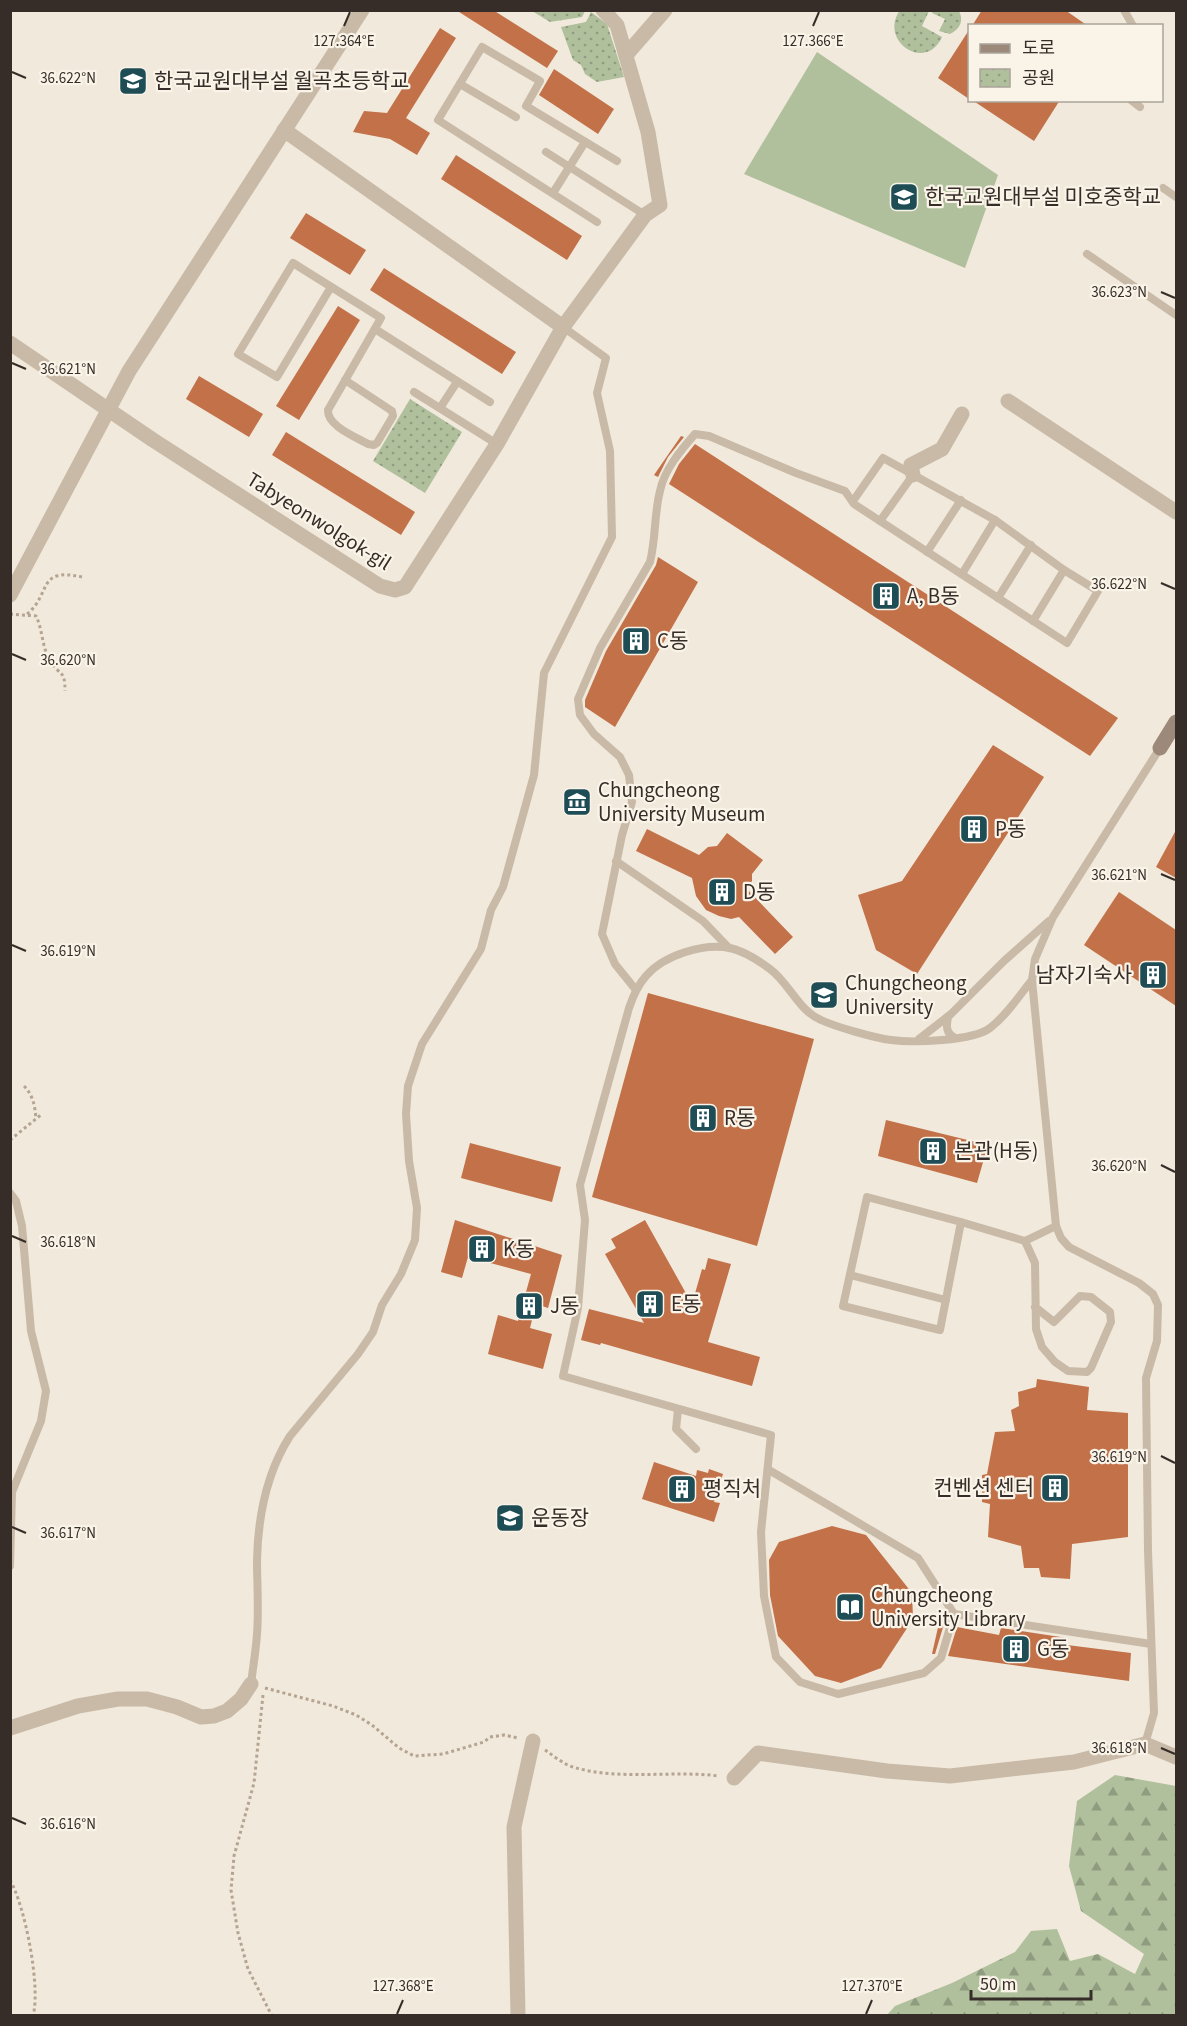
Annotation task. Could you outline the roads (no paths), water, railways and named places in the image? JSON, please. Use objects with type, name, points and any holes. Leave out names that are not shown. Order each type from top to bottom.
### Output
[{"type":"street","points":[[10,595],[129,371],[362,10]]},
{"type":"street","points":[[626,55],[665,10]]},
{"type":"street","points":[[606,11],[617,25],[626,55]]},
{"type":"street","name":"Tabyeonwolgok-gil","points":[[10,344],[108,411],[380,586],[395,590],[405,587],[497,444],[563,327],[645,215],[660,205],[648,132],[626,55]]},
{"type":"street","points":[[284,130],[563,327]]},
{"type":"street","points":[[1008,401],[1176,512]]},
{"type":"street","points":[[913,475],[911,465],[942,449],[962,414]]},
{"type":"street","points":[[1160,748],[1176,722]]},
{"type":"street","points":[[10,1728],[78,1706],[118,1698],[147,1699],[177,1707],[201,1717],[214,1716],[227,1711],[257,1686]]},
{"type":"street","points":[[518,2016],[514,1827],[533,1741]]},
{"type":"street","points":[[734,1778],[758,1752],[887,1771],[950,1776],[1074,1762],[1145,1744],[1176,1757]]},
{"type":"lane","points":[[1124,10],[1132,24]]},
{"type":"lane","points":[[597,222],[438,120],[482,47],[540,81],[526,106],[617,161]]},
{"type":"lane","points":[[460,84],[516,117]]},
{"type":"lane","points":[[1134,102],[1140,107]]},
{"type":"lane","points":[[553,193],[585,142]]},
{"type":"lane","points":[[546,152],[645,215]]},
{"type":"lane","points":[[1163,188],[1176,197]]},
{"type":"lane","points":[[1087,254],[1176,315]]},
{"type":"lane","points":[[331,287],[277,377],[238,354],[293,263],[381,318],[375,329],[345,380],[328,410],[332,422],[374,446],[393,416],[392,411],[345,380]]},
{"type":"lane","points":[[257,1686],[257,1558],[263,1504],[268,1485],[281,1450],[290,1436],[358,1354],[373,1332],[382,1305],[401,1274],[415,1240],[417,1208],[409,1161],[406,1114],[408,1086],[422,1044],[481,949],[491,910],[503,887],[534,775],[544,673],[612,537],[610,451],[597,393],[606,358],[563,327]]},
{"type":"lane","points":[[375,329],[490,402]]},
{"type":"lane","points":[[440,408],[457,381]]},
{"type":"lane","points":[[414,392],[497,444]]},
{"type":"lane","points":[[636,990],[615,964],[602,934],[616,861],[632,802],[628,775],[620,757],[594,734],[580,715],[578,699],[600,648],[650,561],[660,489],[673,464],[695,435],[710,436],[845,491],[853,501],[880,521],[1067,643],[1098,591],[1064,570],[995,520],[883,458],[853,501]]},
{"type":"lane","points":[[880,521],[913,475]]},
{"type":"lane","points":[[927,552],[962,500]]},
{"type":"lane","points":[[962,574],[995,520]]},
{"type":"lane","points":[[998,598],[1031,545]]},
{"type":"lane","points":[[1033,621],[1064,570]]},
{"type":"lane","points":[[1145,1744],[1154,1713],[1148,1551],[1146,1378],[1156,1341],[1158,1305],[1153,1294],[1139,1283],[1069,1247],[1061,1238],[1056,1226],[1032,980],[1035,959],[1053,917],[1160,748]]},
{"type":"lane","points":[[616,861],[703,921],[729,948]]},
{"type":"lane","points":[[916,1041],[948,1017],[1004,961],[1053,917]]},
{"type":"lane","points":[[954,1614],[940,1658],[924,1674],[838,1694],[800,1682],[776,1657],[764,1596],[761,1532],[771,1435],[563,1376],[579,1308],[585,1220],[580,1185],[636,990],[647,974],[682,953],[709,947],[729,948],[743,952],[772,970],[808,1011],[820,1020],[891,1040],[916,1041],[973,1036],[989,1029],[1032,980]]},
{"type":"lane","points":[[948,1017],[947,1030],[949,1035],[955,1038]]},
{"type":"lane","points":[[10,1193],[16,1201],[22,1226],[31,1331],[46,1391],[41,1421],[12,1492],[10,1566]]},
{"type":"lane","points":[[961,1222],[940,1330],[843,1306],[867,1197],[961,1222],[1025,1241],[1056,1226]]},
{"type":"lane","points":[[1025,1241],[1035,1263],[1035,1306],[1036,1329],[1042,1347],[1055,1362],[1068,1371],[1087,1372],[1091,1368],[1111,1322],[1110,1312],[1092,1297],[1080,1296],[1054,1322],[1035,1306]]},
{"type":"lane","points":[[850,1275],[946,1300]]},
{"type":"lane","points":[[678,1409],[676,1430],[696,1449]]},
{"type":"lane","points":[[768,1470],[918,1558],[954,1614],[1152,1644]]},
{"type":"place","name":"한국교원대부설 월곡초등학교","points":[[133,81]]},
{"type":"place","name":"한국교원대부설 미호중학교","points":[[904,197]]},
{"type":"place","name":"A, B동","points":[[886,596]]},
{"type":"place","name":"C동","points":[[636,641]]},
{"type":"place","name":"Chungcheong University Museum","points":[[577,802]]},
{"type":"place","name":"P동","points":[[974,829]]},
{"type":"place","name":"D동","points":[[722,892]]},
{"type":"place","name":"남자기숙사","points":[[1153,975]]},
{"type":"place","name":"Chungcheong University","points":[[824,995]]},
{"type":"place","name":"R동","points":[[703,1118]]},
{"type":"place","name":"본관(H동)","points":[[933,1151]]},
{"type":"place","name":"K동","points":[[482,1249]]},
{"type":"place","name":"E동","points":[[650,1304]]},
{"type":"place","name":"J동","points":[[529,1306]]},
{"type":"place","name":"컨벤션 센터","points":[[1055,1488]]},
{"type":"place","name":"평직처","points":[[682,1489]]},
{"type":"place","name":"운동장","points":[[510,1518]]},
{"type":"place","name":"Chungcheong University Library","points":[[850,1607]]},
{"type":"place","name":"G동","points":[[1016,1649]]}]
